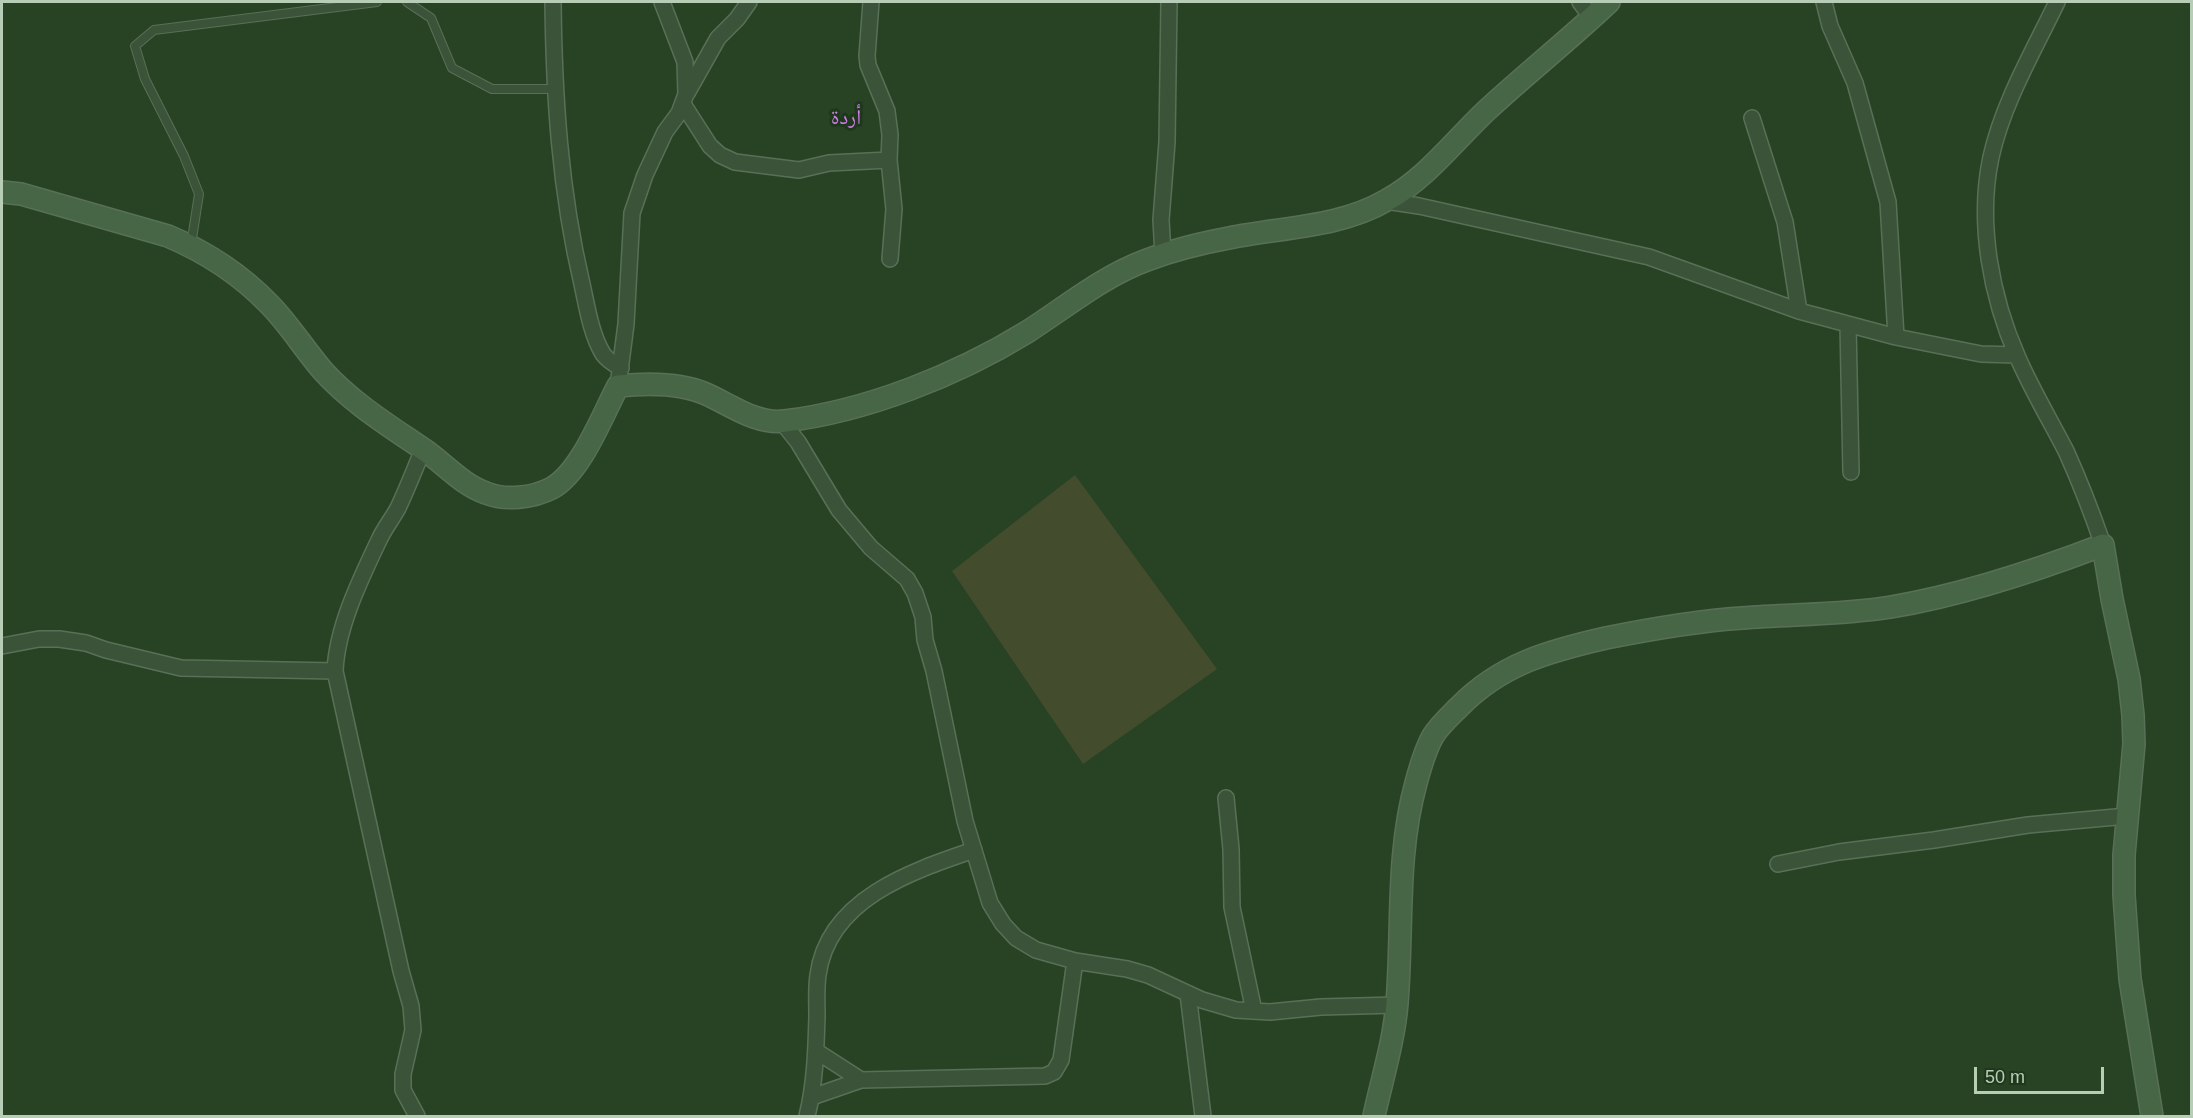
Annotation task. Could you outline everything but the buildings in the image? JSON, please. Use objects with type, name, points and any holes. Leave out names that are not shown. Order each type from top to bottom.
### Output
[{"type":"street","points":[[553,2],[555,88],[562,175],[587,308],[603,355],[619,377],[705,393],[752,416],[782,422],[847,409],[891,397],[1027,332],[1066,304],[1128,268],[1163,255],[1228,238],[1312,226],[1348,216],[1386,201],[1410,184],[1488,110],[1586,10],[1610,2]]},
{"type":"street","points":[[662,2],[685,62],[685,99],[710,146],[720,155],[735,162],[799,170],[829,164],[889,160]]},
{"type":"street","points":[[2,192],[21,194],[112,218],[190,245],[222,264],[269,304],[324,371],[366,410],[423,449],[462,480],[487,494],[513,497],[537,494],[564,479],[573,468],[619,377],[632,213],[649,166],[665,132],[718,38],[737,19],[749,2]]},
{"type":"street","points":[[871,2],[868,65],[887,111],[890,135],[889,160],[894,208],[890,259]]},
{"type":"street","points":[[1163,255],[1161,220],[1167,142],[1168,2]]},
{"type":"street","points":[[1824,2],[1830,26],[1855,83],[1888,201],[1896,338]]},
{"type":"street","points":[[2056,2],[2004,114],[1992,156],[1985,207],[1988,250],[1999,307],[2016,356],[2066,451],[2103,545],[2129,679],[2134,744],[2127,816],[2124,895],[2130,979],[2152,1116]]},
{"type":"street","points":[[1752,118],[1785,222],[1799,310]]},
{"type":"street","points":[[1386,201],[1419,206],[1649,257],[1799,310],[1896,338],[1981,354],[2016,356]]},
{"type":"street","points":[[1848,325],[1851,472]]},
{"type":"street","points":[[782,422],[798,442],[839,510],[871,548],[907,579],[915,593],[923,617],[925,640],[934,671],[964,821],[990,903],[1003,924],[1016,938],[1036,950],[1075,961],[1148,975],[1220,1007],[1254,1011],[1397,1005]]},
{"type":"street","points":[[417,1116],[408,1102],[403,1083],[413,1030],[411,1006],[401,971],[335,671],[342,628],[353,599],[379,539],[397,509],[423,449]]},
{"type":"street","points":[[1374,1116],[1397,1005],[1400,962],[1400,883],[1411,801],[1433,735],[1475,690],[1521,663],[1572,646],[1637,632],[1725,619],[1814,615],[1900,605],[1974,588],[2103,545]]},
{"type":"street","points":[[2,646],[39,639],[59,639],[86,643],[181,668],[335,671]]},
{"type":"street","points":[[1226,798],[1231,849],[1232,907],[1254,1011]]},
{"type":"street","points":[[1778,864],[1839,852],[2028,825],[2127,816]]},
{"type":"street","points":[[807,1116],[812,1096],[816,1051],[818,975],[826,946],[836,928],[848,914],[870,897],[905,876],[934,863],[974,850]]},
{"type":"street","points":[[812,1096],[861,1080],[1036,1078],[1054,1072],[1061,1060],[1075,961]]},
{"type":"street","points":[[1188,994],[1203,1116]]},
{"type":"street","points":[[816,1051],[861,1080]]},
{"type":"lane","points":[[190,245],[199,194],[183,156],[145,80],[135,46],[154,30],[377,2]]},
{"type":"lane","points":[[408,2],[431,18],[452,68],[492,89],[555,88]]},
{"type":"green space","points":[[1075,475],[1217,669],[1083,764],[952,571]]},
{"type":"district","name":"أردة","points":[[846,118]]}]
